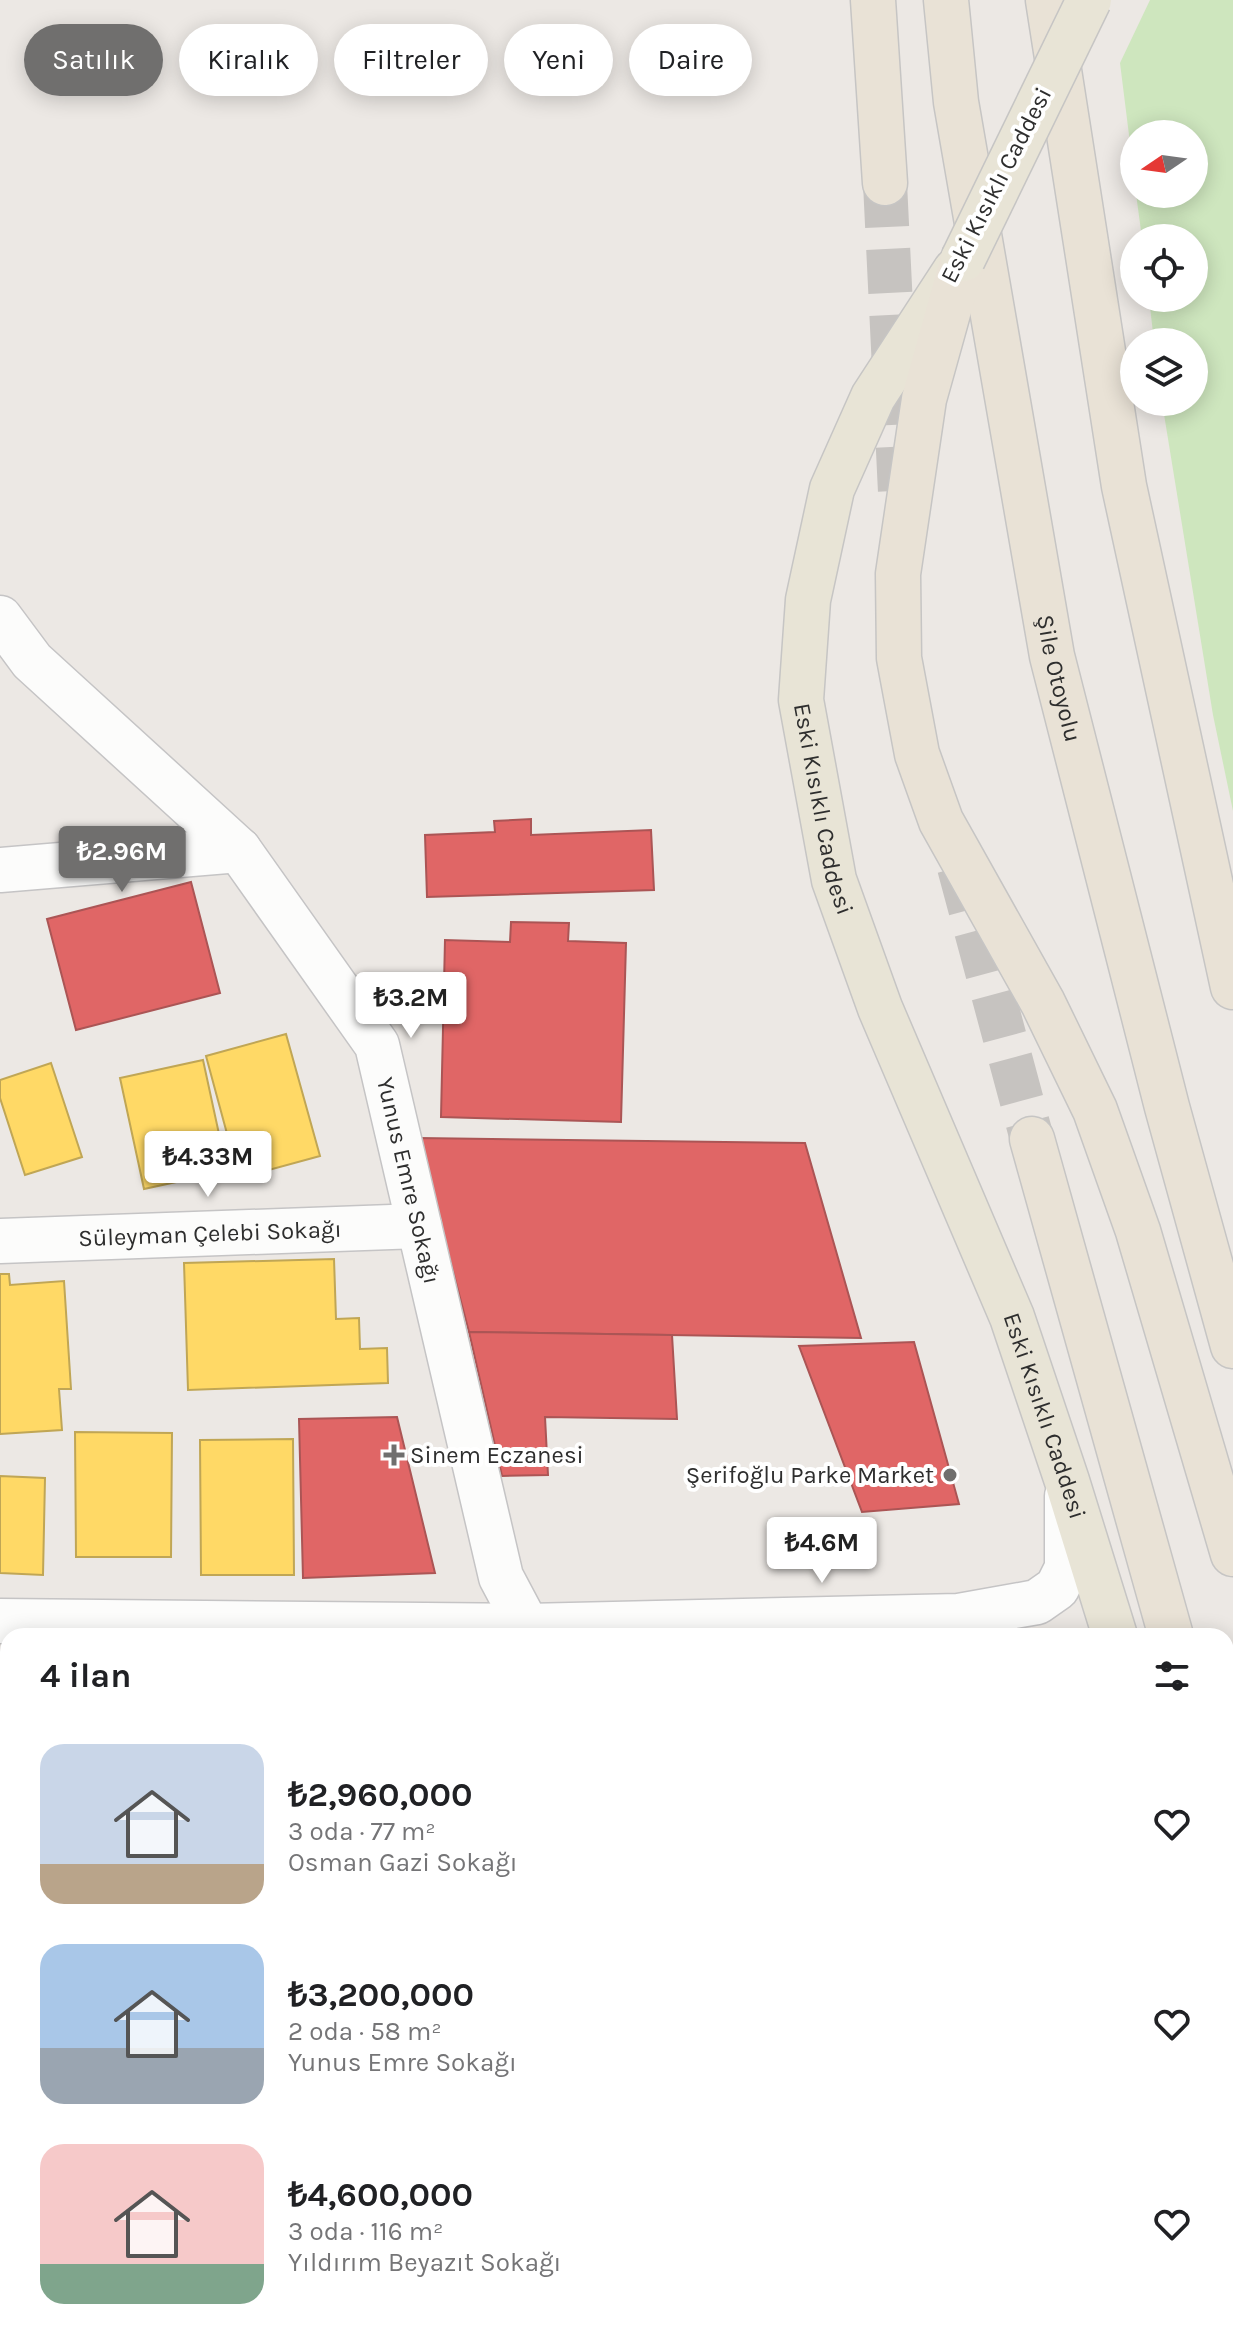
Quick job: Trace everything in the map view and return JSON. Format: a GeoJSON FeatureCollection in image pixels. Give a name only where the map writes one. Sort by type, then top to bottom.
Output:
{"type":"FeatureCollection","features":[{"type":"Feature","properties":{"kind":"highway"},"geometry":{"type":"LineString","coordinates":[[873,0],[885,183]]}},
{"type":"Feature","properties":{"kind":"highway","name":"Şile Otoyolu"},"geometry":{"type":"LineString","coordinates":[[946,0],[956,102],[1052,656],[1167,1107],[1233,1346]]}},
{"type":"Feature","properties":{"kind":"highway"},"geometry":{"type":"LineString","coordinates":[[1048,0],[1124,486],[1233,987]]}},
{"type":"Feature","properties":{"kind":"highway"},"geometry":{"type":"LineString","coordinates":[[963,259],[924,399],[898,574],[899,658],[917,754],[941,821],[1043,1003],[1095,1110],[1138,1231],[1233,1554]]}},
{"type":"Feature","properties":{"kind":"highway"},"geometry":{"type":"LineString","coordinates":[[1032,1139],[1169,1628]]}},
{"type":"Feature","properties":{"kind":"main road","name":"Eski Kısıklı Caddesi"},"geometry":{"type":"LineString","coordinates":[[1089,0],[963,259],[873,397],[832,489],[808,600],[801,700],[834,880],[880,1008],[1012,1317],[1113,1628]]}},
{"type":"Feature","properties":{"kind":"street","name":"Yunus Emre Sokağı"},"geometry":{"type":"LineString","coordinates":[[0,618],[32,661],[239,850],[377,1045],[501,1577],[527,1628]]}},
{"type":"Feature","properties":{"kind":"street"},"geometry":{"type":"LineString","coordinates":[[0,870],[239,850]]}},
{"type":"Feature","properties":{"kind":"street","name":"Süleyman Çelebi Sokağı"},"geometry":{"type":"LineString","coordinates":[[0,1241],[419,1226]]}},
{"type":"Feature","properties":{"kind":"street"},"geometry":{"type":"LineString","coordinates":[[615,1628],[959,1616],[1037,1602],[1057,1588],[1067,1568],[1067,1481]]}},
{"type":"Feature","properties":{"kind":"street"},"geometry":{"type":"LineString","coordinates":[[0,1621],[109,1628]]}},
{"type":"Feature","properties":{"kind":"green space"},"geometry":{"type":"Polygon","coordinates":[[[1150,0],[1233,0],[1233,811],[1213,715],[1164,416],[1208,416],[1208,328],[1152,328],[1151,312],[1208,312],[1208,224],[1140,224],[1138,208],[1208,208],[1208,120],[1127,120],[1120,63],[1150,0]]]}},
{"type":"Feature","properties":{"kind":"building: Konut"},"geometry":{"type":"Polygon","coordinates":[[[286,1034],[320,1156],[239,1178],[206,1056],[286,1034]]]}},
{"type":"Feature","properties":{"kind":"building: Konut"},"geometry":{"type":"Polygon","coordinates":[[[203,1060],[227,1171],[144,1189],[120,1078],[203,1060]]]}},
{"type":"Feature","properties":{"kind":"building: Konut"},"geometry":{"type":"Polygon","coordinates":[[[51,1063],[82,1157],[25,1175],[0,1098],[0,1080],[51,1063]]]}},
{"type":"Feature","properties":{"kind":"building: Konut"},"geometry":{"type":"Polygon","coordinates":[[[334,1259],[336,1319],[359,1318],[360,1349],[387,1348],[388,1383],[188,1390],[184,1263],[334,1259]]]}},
{"type":"Feature","properties":{"kind":"building: Konut"},"geometry":{"type":"Polygon","coordinates":[[[0,1274],[9,1274],[10,1285],[64,1281],[71,1389],[59,1389],[62,1430],[0,1434],[0,1274]]]}},
{"type":"Feature","properties":{"kind":"building: Konut"},"geometry":{"type":"Polygon","coordinates":[[[75,1432],[172,1433],[171,1557],[76,1557],[75,1432]]]}},
{"type":"Feature","properties":{"kind":"building: Konut"},"geometry":{"type":"Polygon","coordinates":[[[293,1439],[294,1575],[201,1575],[200,1440],[293,1439]]]}},
{"type":"Feature","properties":{"kind":"building: Konut"},"geometry":{"type":"Polygon","coordinates":[[[0,1476],[45,1478],[43,1575],[0,1573],[0,1476]]]}},
{"type":"Feature","properties":{"kind":"building: Ticaret"},"geometry":{"type":"Polygon","coordinates":[[[531,819],[531,835],[651,830],[654,890],[427,897],[425,835],[495,832],[494,821],[531,819]]]}},
{"type":"Feature","properties":{"kind":"building: Ticaret"},"geometry":{"type":"Polygon","coordinates":[[[191,882],[220,993],[76,1030],[47,919],[191,882]]]}},
{"type":"Feature","properties":{"kind":"building: Ticaret"},"geometry":{"type":"Polygon","coordinates":[[[511,922],[569,923],[568,941],[626,943],[621,1122],[441,1117],[445,940],[510,942],[511,922]]]}},
{"type":"Feature","properties":{"kind":"building: Ticaret"},"geometry":{"type":"Polygon","coordinates":[[[418,1138],[805,1143],[861,1338],[469,1332],[418,1138]]]}},
{"type":"Feature","properties":{"kind":"building: Ticaret"},"geometry":{"type":"Polygon","coordinates":[[[469,1332],[672,1335],[677,1419],[545,1417],[548,1475],[502,1476],[469,1332]]]}},
{"type":"Feature","properties":{"kind":"building: Ticaret"},"geometry":{"type":"Polygon","coordinates":[[[914,1342],[959,1504],[862,1512],[799,1346],[914,1342]]]}},
{"type":"Feature","properties":{"kind":"building: Ticaret"},"geometry":{"type":"Polygon","coordinates":[[[397,1417],[435,1573],[303,1578],[299,1419],[397,1417]]]}},
{"type":"Feature","properties":{"kind":"tunnel"},"geometry":{"type":"LineString","coordinates":[[885,183],[900,492]]}},
{"type":"Feature","properties":{"kind":"tunnel"},"geometry":{"type":"LineString","coordinates":[[959,867],[1032,1139]]}},
{"type":"Feature","properties":{"kind":"place","name":"Sinem Eczanesi"},"geometry":{"type":"Point","coordinates":[394,1455]}},
{"type":"Feature","properties":{"kind":"place","name":"Şerifoğlu Parke Market"},"geometry":{"type":"Point","coordinates":[950,1475]}}]}
